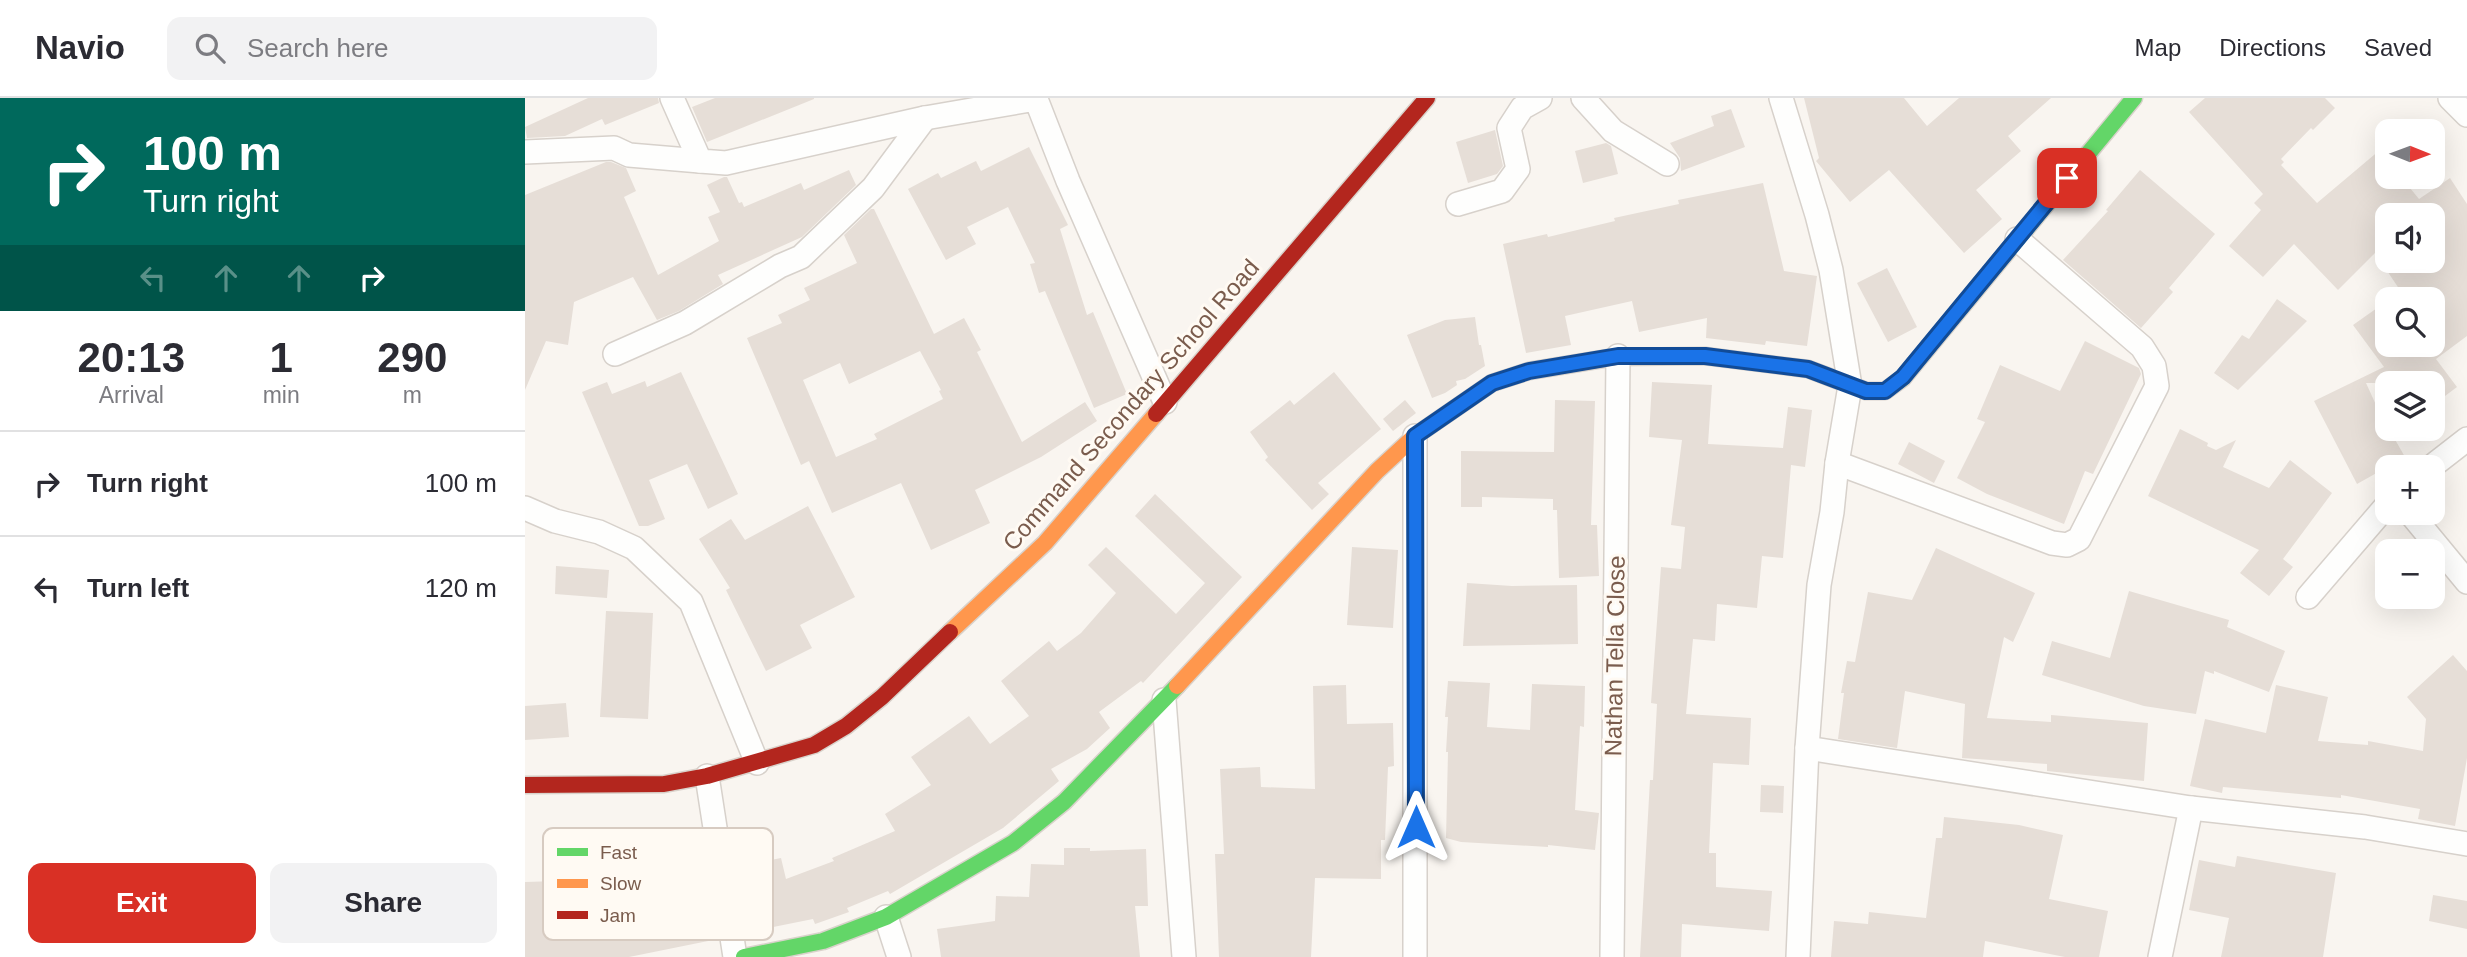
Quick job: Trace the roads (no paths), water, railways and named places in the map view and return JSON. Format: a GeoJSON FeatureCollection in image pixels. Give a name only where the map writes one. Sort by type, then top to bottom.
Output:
{"type":"FeatureCollection","features":[{"type":"Feature","properties":{"kind":"street"},"geometry":{"type":"LineString","coordinates":[[672,98],[700,161]]}},
{"type":"Feature","properties":{"kind":"street"},"geometry":{"type":"LineString","coordinates":[[525,152],[614,148],[629,155],[726,163],[925,118],[1035,98],[1068,181],[1165,402]]}},
{"type":"Feature","properties":{"kind":"street","name":"Command Secondary School Road"},"geometry":{"type":"LineString","coordinates":[[525,785],[664,784],[757,763],[814,745],[846,726],[882,697],[1045,543],[1427,98]]}},
{"type":"Feature","properties":{"kind":"street"},"geometry":{"type":"LineString","coordinates":[[1458,204],[1502,191],[1518,169],[1509,128],[1522,108],[1540,98]]}},
{"type":"Feature","properties":{"kind":"street"},"geometry":{"type":"LineString","coordinates":[[1583,98],[1613,131],[1667,164]]}},
{"type":"Feature","properties":{"kind":"street"},"geometry":{"type":"LineString","coordinates":[[1781,98],[1831,270],[1850,386],[1819,585],[1807,748],[1798,957]]}},
{"type":"Feature","properties":{"kind":"street"},"geometry":{"type":"LineString","coordinates":[[744,957],[823,941],[886,916],[1013,843],[1064,802],[1164,700],[1377,471],[1415,436],[1492,383],[1529,371],[1618,356],[1705,356],[1808,369],[1866,391],[1885,391],[1903,377],[2134,98]]}},
{"type":"Feature","properties":{"kind":"street"},"geometry":{"type":"LineString","coordinates":[[2450,98],[2467,115]]}},
{"type":"Feature","properties":{"kind":"street"},"geometry":{"type":"LineString","coordinates":[[615,354],[685,323],[780,266],[801,257],[873,188],[925,118]]}},
{"type":"Feature","properties":{"kind":"street"},"geometry":{"type":"LineString","coordinates":[[1837,463],[2052,543],[2067,545],[2079,539],[2157,386],[2154,366],[2142,347],[2017,239]]}},
{"type":"Feature","properties":{"kind":"street","name":"Nathan Tella Close"},"geometry":{"type":"LineString","coordinates":[[1612,957],[1618,356]]}},
{"type":"Feature","properties":{"kind":"street"},"geometry":{"type":"LineString","coordinates":[[1415,436],[1415,957]]}},
{"type":"Feature","properties":{"kind":"street"},"geometry":{"type":"LineString","coordinates":[[2445,456],[2467,439]]}},
{"type":"Feature","properties":{"kind":"street"},"geometry":{"type":"LineString","coordinates":[[525,508],[555,521],[599,532],[634,548],[691,602],[757,763]]}},
{"type":"Feature","properties":{"kind":"street"},"geometry":{"type":"LineString","coordinates":[[2308,597],[2375,519]]}},
{"type":"Feature","properties":{"kind":"street"},"geometry":{"type":"LineString","coordinates":[[2420,525],[2467,582]]}},
{"type":"Feature","properties":{"kind":"street"},"geometry":{"type":"LineString","coordinates":[[1164,700],[1184,957]]}},
{"type":"Feature","properties":{"kind":"street"},"geometry":{"type":"LineString","coordinates":[[1807,748],[2190,808],[2365,827],[2467,844]]}},
{"type":"Feature","properties":{"kind":"street"},"geometry":{"type":"LineString","coordinates":[[707,776],[715,828]]}},
{"type":"Feature","properties":{"kind":"street"},"geometry":{"type":"LineString","coordinates":[[2159,957],[2190,808]]}},
{"type":"Feature","properties":{"kind":"street"},"geometry":{"type":"LineString","coordinates":[[886,916],[899,957]]}}]}
